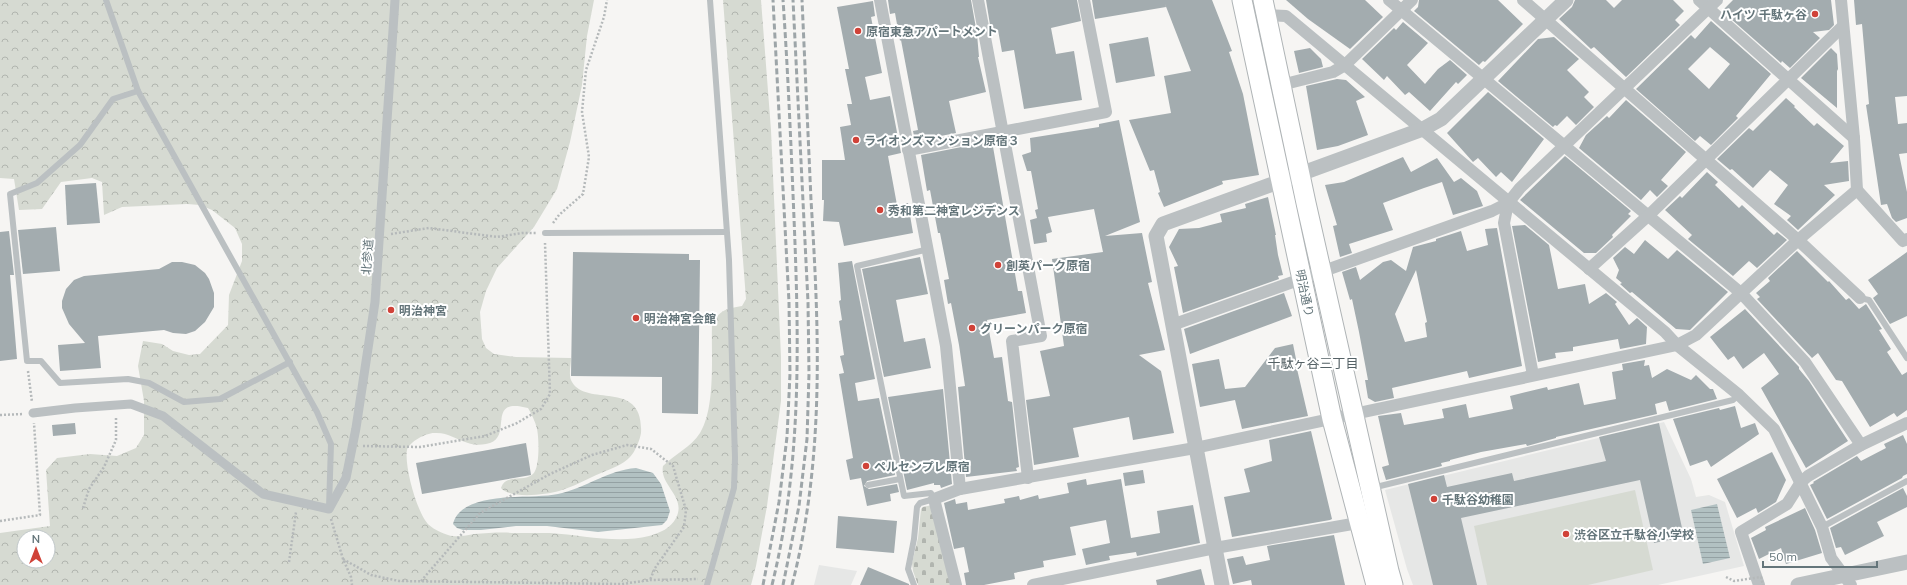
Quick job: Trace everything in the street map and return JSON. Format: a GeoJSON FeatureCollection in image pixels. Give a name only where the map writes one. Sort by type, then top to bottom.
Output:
{"type":"FeatureCollection","features":[{"type":"Feature","properties":{"kind":"main road","name":"明治通り"},"geometry":{"type":"LineString","coordinates":[[1242,0],[1332,419],[1361,490],[1393,585]]}},
{"type":"Feature","properties":{"kind":"main road","name":"明治通り"},"geometry":{"type":"LineString","coordinates":[[1266,6],[1300,175],[1354,415],[1361,490],[1358,523],[1376,585]]}},
{"type":"Feature","properties":{"kind":"street","name":"北参道"},"geometry":{"type":"LineString","coordinates":[[328,509],[346,478],[353,445],[375,302],[395,0]]}},
{"type":"Feature","properties":{"kind":"street"},"geometry":{"type":"LineString","coordinates":[[880,0],[908,150],[929,249],[946,346],[960,489]]}},
{"type":"Feature","properties":{"kind":"street"},"geometry":{"type":"LineString","coordinates":[[978,0],[1041,336],[1012,341],[1028,478]]}},
{"type":"Feature","properties":{"kind":"street"},"geometry":{"type":"LineString","coordinates":[[908,150],[1106,112],[1084,0]]}},
{"type":"Feature","properties":{"kind":"street"},"geometry":{"type":"LineString","coordinates":[[1389,0],[1741,293],[1806,362],[1861,445]]}},
{"type":"Feature","properties":{"kind":"street"},"geometry":{"type":"LineString","coordinates":[[1281,84],[1333,72],[1345,65],[1412,0]]}},
{"type":"Feature","properties":{"kind":"street"},"geometry":{"type":"LineString","coordinates":[[1523,0],[1798,240],[1860,298]]}},
{"type":"Feature","properties":{"kind":"street"},"geometry":{"type":"LineString","coordinates":[[1222,585],[1156,236],[1163,224],[1281,183],[1423,129],[1441,119],[1566,0]]}},
{"type":"Feature","properties":{"kind":"street"},"geometry":{"type":"LineString","coordinates":[[1699,0],[1854,138]]}},
{"type":"Feature","properties":{"kind":"street"},"geometry":{"type":"LineString","coordinates":[[1172,325],[1492,211],[1508,203],[1564,146],[1717,0]]}},
{"type":"Feature","properties":{"kind":"street"},"geometry":{"type":"LineString","coordinates":[[1841,0],[1854,138],[1857,190],[1904,241],[1907,239]]}},
{"type":"Feature","properties":{"kind":"street"},"geometry":{"type":"LineString","coordinates":[[1266,6],[1286,16],[1423,129],[1508,203],[1739,395],[1774,429],[1822,527],[1831,558],[1847,580]]}},
{"type":"Feature","properties":{"kind":"street"},"geometry":{"type":"LineString","coordinates":[[1589,270],[1649,215],[1843,26]]}},
{"type":"Feature","properties":{"kind":"street"},"geometry":{"type":"LineString","coordinates":[[956,585],[934,499],[960,489],[1195,448],[1677,345],[1696,335],[1798,240],[1857,190]]}},
{"type":"Feature","properties":{"kind":"street"},"geometry":{"type":"LineString","coordinates":[[1508,203],[1504,223],[1532,375]]}},
{"type":"Feature","properties":{"kind":"street"},"geometry":{"type":"LineString","coordinates":[[33,413],[116,404],[131,404],[163,416],[263,494],[328,509]]}},
{"type":"Feature","properties":{"kind":"street"},"geometry":{"type":"LineString","coordinates":[[1759,585],[1742,532],[1787,504],[1801,482],[1808,476],[1861,445],[1906,425]]}},
{"type":"Feature","properties":{"kind":"street"},"geometry":{"type":"LineString","coordinates":[[1032,585],[1215,548],[1358,523]]}},
{"type":"Feature","properties":{"kind":"street"},"geometry":{"type":"LineString","coordinates":[[1798,585],[1847,580],[1907,562]]}},
{"type":"Feature","properties":{"kind":"lane"},"geometry":{"type":"LineString","coordinates":[[106,0],[138,91],[290,362],[317,412],[331,444],[328,509]]}},
{"type":"Feature","properties":{"kind":"lane"},"geometry":{"type":"LineString","coordinates":[[708,582],[734,488],[729,260],[726,232],[726,202],[710,0]]}},
{"type":"Feature","properties":{"kind":"lane"},"geometry":{"type":"LineString","coordinates":[[138,91],[113,99],[80,145],[37,183],[10,194],[27,361],[41,361],[60,383],[128,380],[149,383],[184,402],[220,399],[290,362]]}},
{"type":"Feature","properties":{"kind":"lane"},"geometry":{"type":"LineString","coordinates":[[545,233],[726,232]]}},
{"type":"Feature","properties":{"kind":"lane"},"geometry":{"type":"LineString","coordinates":[[914,585],[908,569],[914,539],[916,507],[920,503],[934,499],[931,493],[904,496],[857,266],[929,249]]}},
{"type":"Feature","properties":{"kind":"lane"},"geometry":{"type":"LineString","coordinates":[[1860,298],[1869,300],[1907,358]]}},
{"type":"Feature","properties":{"kind":"lane"},"geometry":{"type":"LineString","coordinates":[[1361,490],[1733,400],[1739,395]]}},
{"type":"Feature","properties":{"kind":"lane"},"geometry":{"type":"LineString","coordinates":[[868,485],[900,479]]}},
{"type":"Feature","properties":{"kind":"lane"},"geometry":{"type":"LineString","coordinates":[[1822,527],[1907,481]]}},
{"type":"Feature","properties":{"kind":"path"},"geometry":{"type":"LineString","coordinates":[[353,445],[420,447],[448,444],[485,436],[517,423],[541,408],[550,394],[545,233],[559,215],[583,194],[589,157],[582,112],[586,70],[604,17],[607,0]]}},
{"type":"Feature","properties":{"kind":"path"},"geometry":{"type":"LineString","coordinates":[[380,232],[393,234],[429,228],[497,237],[522,233],[545,233]]}},
{"type":"Feature","properties":{"kind":"path"},"geometry":{"type":"LineString","coordinates":[[0,521],[40,516],[33,413],[28,370]]}},
{"type":"Feature","properties":{"kind":"path"},"geometry":{"type":"LineString","coordinates":[[83,508],[89,489],[104,467],[116,440],[116,404]]}},
{"type":"Feature","properties":{"kind":"path"},"geometry":{"type":"LineString","coordinates":[[0,415],[33,413]]}},
{"type":"Feature","properties":{"kind":"path"},"geometry":{"type":"LineString","coordinates":[[421,581],[480,513],[550,474],[592,455],[627,445],[650,449],[673,466],[686,510],[684,527],[655,568],[650,580]]}},
{"type":"Feature","properties":{"kind":"path"},"geometry":{"type":"LineString","coordinates":[[289,562],[298,502]]}},
{"type":"Feature","properties":{"kind":"path"},"geometry":{"type":"LineString","coordinates":[[328,509],[343,559],[351,576],[352,585]]}},
{"type":"Feature","properties":{"kind":"path"},"geometry":{"type":"LineString","coordinates":[[343,559],[371,575],[399,581],[622,584],[650,580],[708,582]]}},
{"type":"Feature","properties":{"kind":"path"},"geometry":{"type":"LineString","coordinates":[[1726,576],[1734,581],[1761,576],[1763,585]]}},
{"type":"Feature","properties":{"kind":"shaded area","name":"渋谷区立千駄谷小学校"},"geometry":{"type":"Polygon","coordinates":[[[1664,422],[1691,479],[1696,497],[1709,495],[1725,502],[1744,566],[1658,585],[1413,585],[1407,569],[1385,490],[1664,422]]]}},
{"type":"Feature","properties":{"kind":"shaded area"},"geometry":{"type":"Polygon","coordinates":[[[636,468],[653,473],[661,484],[670,511],[667,520],[662,525],[598,532],[547,526],[516,526],[481,530],[463,530],[457,528],[453,524],[459,513],[469,505],[499,498],[558,494],[578,488],[616,472],[636,468]]]}},
{"type":"Feature","properties":{"kind":"shaded area"},"geometry":{"type":"Polygon","coordinates":[[[1717,504],[1730,558],[1703,564],[1691,510],[1717,504]]]}},
{"type":"Feature","properties":{"kind":"shaded area"},"geometry":{"type":"Polygon","coordinates":[[[819,565],[857,571],[851,585],[814,585],[819,565]]]}},
{"type":"Feature","properties":{"kind":"green space","name":"明治神宮"},"geometry":{"type":"Polygon","coordinates":[[[0,0],[594,0],[587,36],[582,85],[570,142],[557,189],[534,227],[497,268],[486,291],[480,312],[482,339],[486,348],[494,354],[516,357],[571,358],[571,380],[579,389],[590,393],[624,400],[634,405],[640,416],[641,433],[638,442],[632,455],[624,462],[570,487],[559,491],[537,495],[512,494],[501,488],[503,483],[511,479],[529,477],[533,474],[537,466],[538,453],[537,429],[531,413],[528,408],[515,406],[507,408],[503,413],[499,435],[495,441],[479,445],[470,444],[451,436],[434,433],[418,438],[408,447],[407,466],[412,489],[424,519],[431,527],[450,536],[495,533],[550,533],[625,539],[649,536],[661,532],[674,522],[678,511],[676,497],[665,479],[663,466],[696,438],[705,422],[711,395],[712,324],[718,315],[724,310],[742,306],[746,299],[723,0],[761,0],[771,130],[781,357],[781,401],[767,506],[751,585],[0,585],[0,533],[16,531],[16,569],[56,569],[56,529],[29,529],[50,526],[46,470],[57,458],[90,454],[117,456],[136,448],[144,435],[144,401],[138,366],[143,341],[162,344],[173,351],[189,355],[200,354],[228,325],[229,295],[242,261],[242,244],[235,228],[212,210],[200,205],[187,204],[122,207],[104,215],[102,182],[92,178],[61,182],[42,209],[19,210],[14,179],[0,178],[0,0]]]}},
{"type":"Feature","properties":{"kind":"green space"},"geometry":{"type":"Polygon","coordinates":[[[1635,490],[1653,570],[1588,585],[1487,585],[1474,526],[1635,490]]]}},
{"type":"Feature","properties":{"kind":"green space"},"geometry":{"type":"Polygon","coordinates":[[[932,505],[951,585],[918,585],[913,571],[912,563],[918,538],[921,509],[932,505]]]}},
{"type":"Feature","properties":{"kind":"building"},"geometry":{"type":"Polygon","coordinates":[[[888,0],[971,0],[977,34],[978,57],[986,92],[949,101],[956,133],[915,141],[913,131],[918,130],[901,40],[900,41],[895,13],[890,14],[888,0]]]}},
{"type":"Feature","properties":{"kind":"building"},"geometry":{"type":"Polygon","coordinates":[[[986,0],[1077,0],[1081,21],[1051,28],[1056,54],[1074,51],[1082,100],[1024,109],[1014,50],[1002,52],[998,30],[991,31],[986,0]]]}},
{"type":"Feature","properties":{"kind":"building"},"geometry":{"type":"Polygon","coordinates":[[[1092,0],[1212,0],[1232,51],[1229,52],[1243,94],[1259,175],[1222,181],[1223,184],[1164,207],[1158,193],[1160,192],[1154,170],[1150,171],[1129,120],[1171,113],[1164,76],[1191,71],[1165,4],[1166,7],[1095,19],[1092,0]]]}},
{"type":"Feature","properties":{"kind":"building"},"geometry":{"type":"Polygon","coordinates":[[[1286,0],[1365,0],[1383,17],[1350,49],[1308,19],[1286,0]]]}},
{"type":"Feature","properties":{"kind":"building"},"geometry":{"type":"Polygon","coordinates":[[[1419,0],[1498,0],[1523,24],[1485,62],[1483,61],[1479,65],[1414,11],[1418,7],[1419,0]]]}},
{"type":"Feature","properties":{"kind":"building"},"geometry":{"type":"Polygon","coordinates":[[[1575,0],[1606,0],[1614,8],[1622,0],[1673,0],[1684,11],[1675,20],[1680,25],[1626,77],[1594,47],[1591,49],[1559,19],[1572,7],[1575,0]]]}},
{"type":"Feature","properties":{"kind":"building"},"geometry":{"type":"Polygon","coordinates":[[[1733,0],[1831,0],[1834,25],[1829,30],[1813,32],[1820,38],[1790,68],[1782,61],[1781,63],[1722,11],[1733,0]]]}},
{"type":"Feature","properties":{"kind":"building"},"geometry":{"type":"Polygon","coordinates":[[[1854,0],[1907,0],[1907,96],[1895,97],[1898,124],[1907,123],[1907,153],[1899,154],[1907,192],[1907,218],[1896,222],[1892,218],[1887,204],[1881,205],[1866,105],[1869,104],[1862,24],[1856,25],[1854,0]]]}},
{"type":"Feature","properties":{"kind":"building"},"geometry":{"type":"Polygon","coordinates":[[[873,1],[875,16],[871,17],[882,73],[865,77],[870,100],[890,96],[901,153],[888,156],[897,205],[908,203],[913,233],[844,246],[839,222],[823,221],[824,200],[822,200],[822,160],[845,160],[840,127],[851,125],[847,104],[852,104],[845,69],[849,69],[837,7],[873,1]]]}},
{"type":"Feature","properties":{"kind":"building"},"geometry":{"type":"Polygon","coordinates":[[[1711,21],[1771,74],[1736,116],[1738,118],[1711,145],[1700,136],[1695,141],[1636,89],[1691,35],[1695,39],[1711,21]],[[1710,47],[1688,69],[1709,89],[1730,64],[1710,47]]]}},
{"type":"Feature","properties":{"kind":"building"},"geometry":{"type":"Polygon","coordinates":[[[1403,22],[1428,43],[1407,65],[1425,84],[1438,69],[1450,60],[1467,75],[1458,84],[1456,82],[1430,111],[1409,92],[1405,95],[1387,76],[1384,80],[1362,59],[1394,28],[1396,30],[1403,22]]]}},
{"type":"Feature","properties":{"kind":"building"},"geometry":{"type":"Polygon","coordinates":[[[1148,37],[1155,76],[1116,83],[1109,44],[1148,37]]]}},
{"type":"Feature","properties":{"kind":"building"},"geometry":{"type":"Polygon","coordinates":[[[1554,37],[1579,59],[1567,70],[1589,92],[1584,97],[1594,107],[1576,125],[1567,116],[1557,126],[1555,125],[1553,127],[1498,81],[1538,39],[1554,37]]]}},
{"type":"Feature","properties":{"kind":"building"},"geometry":{"type":"Polygon","coordinates":[[[1310,48],[1321,59],[1323,67],[1299,73],[1294,51],[1310,48]]]}},
{"type":"Feature","properties":{"kind":"building"},"geometry":{"type":"Polygon","coordinates":[[[1831,48],[1837,54],[1837,108],[1801,78],[1831,48]]]}},
{"type":"Feature","properties":{"kind":"building"},"geometry":{"type":"Polygon","coordinates":[[[1337,79],[1346,80],[1365,97],[1356,101],[1368,135],[1338,146],[1317,150],[1306,86],[1337,79]]]}},
{"type":"Feature","properties":{"kind":"building"},"geometry":{"type":"Polygon","coordinates":[[[1488,92],[1544,139],[1512,182],[1501,172],[1496,177],[1478,158],[1473,162],[1447,133],[1488,92]]]}},
{"type":"Feature","properties":{"kind":"building"},"geometry":{"type":"Polygon","coordinates":[[[1786,98],[1814,126],[1817,123],[1844,146],[1830,163],[1848,161],[1849,181],[1824,185],[1835,195],[1798,230],[1787,220],[1791,216],[1774,204],[1788,185],[1770,170],[1753,188],[1732,169],[1730,170],[1717,159],[1749,128],[1753,131],[1786,98]]]}},
{"type":"Feature","properties":{"kind":"building"},"geometry":{"type":"Polygon","coordinates":[[[1626,100],[1686,152],[1661,180],[1668,186],[1657,197],[1650,190],[1641,200],[1579,148],[1586,135],[1607,116],[1609,118],[1626,100]]]}},
{"type":"Feature","properties":{"kind":"building"},"geometry":{"type":"Polygon","coordinates":[[[1119,120],[1140,222],[1105,236],[1142,233],[1152,282],[1148,283],[1165,350],[1139,355],[1161,371],[1174,433],[1133,440],[1129,417],[1073,428],[1079,457],[1034,465],[1026,400],[1050,396],[1040,351],[1064,346],[1052,259],[1103,252],[1094,209],[1048,217],[1052,232],[1046,234],[1047,242],[1034,244],[1030,220],[1037,218],[1035,210],[1038,209],[1031,171],[1027,171],[1022,155],[1031,152],[1030,138],[1099,127],[1099,124],[1119,120]]]}},
{"type":"Feature","properties":{"kind":"building"},"geometry":{"type":"Polygon","coordinates":[[[992,141],[1018,291],[1022,291],[1026,313],[987,320],[994,358],[1002,357],[1008,401],[1012,402],[1019,467],[1016,468],[1017,471],[966,477],[958,387],[965,386],[951,303],[948,304],[944,280],[949,279],[930,190],[927,191],[921,155],[992,141]]]}},
{"type":"Feature","properties":{"kind":"building"},"geometry":{"type":"Polygon","coordinates":[[[1565,156],[1631,211],[1628,214],[1631,216],[1612,235],[1613,237],[1596,253],[1584,253],[1520,200],[1565,156]]]}},
{"type":"Feature","properties":{"kind":"building"},"geometry":{"type":"Polygon","coordinates":[[[1403,157],[1411,172],[1437,158],[1454,182],[1461,178],[1477,191],[1483,206],[1453,215],[1442,182],[1424,188],[1383,203],[1393,230],[1349,244],[1352,253],[1340,257],[1333,226],[1337,225],[1325,185],[1344,182],[1403,157]]]}},
{"type":"Feature","properties":{"kind":"building"},"geometry":{"type":"Polygon","coordinates":[[[1707,172],[1718,182],[1715,185],[1739,208],[1742,205],[1774,235],[1777,232],[1787,240],[1757,268],[1749,261],[1733,276],[1688,239],[1692,235],[1665,210],[1680,196],[1682,198],[1707,172]]]}},
{"type":"Feature","properties":{"kind":"building"},"geometry":{"type":"Polygon","coordinates":[[[96,183],[100,223],[67,225],[65,185],[96,183]]]}},
{"type":"Feature","properties":{"kind":"building"},"geometry":{"type":"Polygon","coordinates":[[[1268,197],[1283,275],[1278,276],[1279,279],[1183,313],[1174,267],[1178,266],[1169,247],[1179,229],[1199,228],[1222,222],[1220,214],[1246,208],[1245,204],[1268,197]]]}},
{"type":"Feature","properties":{"kind":"building"},"geometry":{"type":"Polygon","coordinates":[[[1525,225],[1549,245],[1558,289],[1585,284],[1589,304],[1606,293],[1617,302],[1615,304],[1629,325],[1637,318],[1647,327],[1646,344],[1620,349],[1618,339],[1573,347],[1573,351],[1555,353],[1556,358],[1538,362],[1512,226],[1525,225]]]}},
{"type":"Feature","properties":{"kind":"building"},"geometry":{"type":"Polygon","coordinates":[[[56,227],[60,271],[23,274],[18,230],[56,227]]]}},
{"type":"Feature","properties":{"kind":"building"},"geometry":{"type":"Polygon","coordinates":[[[1497,228],[1522,366],[1469,378],[1467,371],[1392,388],[1394,398],[1375,402],[1368,398],[1365,380],[1368,380],[1359,332],[1352,299],[1350,300],[1342,272],[1356,267],[1360,280],[1383,262],[1391,260],[1406,271],[1413,247],[1436,241],[1436,239],[1461,231],[1467,251],[1488,245],[1485,229],[1497,228]],[[1416,270],[1395,314],[1405,342],[1427,337],[1425,323],[1427,322],[1416,270]]]}},
{"type":"Feature","properties":{"kind":"building"},"geometry":{"type":"Polygon","coordinates":[[[9,231],[14,275],[10,275],[17,359],[0,361],[0,232],[9,231]]]}},
{"type":"Feature","properties":{"kind":"building"},"geometry":{"type":"Polygon","coordinates":[[[1645,240],[1668,259],[1677,250],[1728,292],[1690,330],[1676,329],[1632,292],[1630,293],[1616,278],[1619,270],[1613,258],[1625,247],[1634,254],[1645,240]]]}},
{"type":"Feature","properties":{"kind":"building"},"geometry":{"type":"Polygon","coordinates":[[[1797,251],[1828,282],[1829,281],[1846,300],[1849,298],[1859,309],[1866,304],[1882,329],[1879,330],[1891,349],[1887,352],[1902,375],[1907,372],[1907,410],[1897,417],[1894,413],[1870,427],[1842,381],[1836,380],[1818,353],[1812,358],[1757,299],[1760,297],[1756,293],[1770,281],[1768,278],[1797,251]]]}},
{"type":"Feature","properties":{"kind":"building","name":"明治神宮会館"},"geometry":{"type":"Polygon","coordinates":[[[573,252],[689,254],[689,260],[700,260],[698,414],[662,413],[662,377],[571,376],[573,252]]]}},
{"type":"Feature","properties":{"kind":"building"},"geometry":{"type":"Polygon","coordinates":[[[1907,252],[1907,316],[1890,324],[1873,298],[1878,294],[1868,280],[1907,252]]]}},
{"type":"Feature","properties":{"kind":"building"},"geometry":{"type":"Polygon","coordinates":[[[920,257],[928,294],[896,300],[904,342],[925,338],[931,368],[884,377],[862,269],[920,257]]]}},
{"type":"Feature","properties":{"kind":"building"},"geometry":{"type":"Polygon","coordinates":[[[852,261],[875,379],[855,383],[858,401],[879,398],[895,475],[867,481],[864,486],[869,489],[897,484],[899,492],[890,494],[891,501],[867,506],[861,478],[850,480],[846,460],[853,458],[839,374],[844,373],[840,356],[844,355],[839,321],[842,320],[839,301],[841,300],[838,263],[852,261]]]}},
{"type":"Feature","properties":{"kind":"building"},"geometry":{"type":"Polygon","coordinates":[[[172,262],[182,262],[195,265],[205,273],[209,279],[214,293],[214,307],[205,322],[195,331],[186,334],[173,333],[164,330],[98,336],[101,368],[60,371],[58,345],[85,343],[69,324],[62,308],[62,301],[66,289],[74,280],[84,276],[159,269],[172,262]]]}},
{"type":"Feature","properties":{"kind":"building"},"geometry":{"type":"Polygon","coordinates":[[[1284,293],[1292,316],[1190,354],[1184,329],[1284,293]]]}},
{"type":"Feature","properties":{"kind":"building"},"geometry":{"type":"Polygon","coordinates":[[[1745,309],[1799,367],[1848,441],[1806,468],[1761,388],[1779,374],[1764,353],[1743,369],[1734,356],[1728,360],[1710,337],[1745,309]]]}},
{"type":"Feature","properties":{"kind":"building"},"geometry":{"type":"Polygon","coordinates":[[[1293,344],[1308,416],[1242,429],[1235,400],[1200,407],[1192,364],[1219,359],[1225,389],[1245,387],[1275,348],[1293,344]]]}},
{"type":"Feature","properties":{"kind":"building"},"geometry":{"type":"Polygon","coordinates":[[[1645,360],[1644,366],[1649,365],[1652,378],[1667,369],[1691,380],[1696,375],[1710,389],[1713,389],[1717,399],[1669,411],[1666,401],[1655,404],[1657,414],[1556,437],[1527,446],[1526,444],[1481,452],[1441,463],[1442,466],[1386,480],[1382,467],[1389,465],[1378,416],[1401,413],[1404,425],[1444,418],[1442,409],[1466,404],[1469,418],[1513,409],[1510,396],[1547,387],[1548,390],[1579,383],[1584,405],[1616,399],[1612,372],[1623,370],[1622,364],[1645,360]]]}},
{"type":"Feature","properties":{"kind":"building"},"geometry":{"type":"Polygon","coordinates":[[[943,389],[952,484],[941,488],[940,485],[934,485],[934,483],[907,490],[888,397],[943,389]]]}},
{"type":"Feature","properties":{"kind":"building"},"geometry":{"type":"Polygon","coordinates":[[[1735,406],[1741,428],[1755,423],[1759,434],[1711,467],[1707,460],[1690,466],[1673,419],[1719,408],[1720,410],[1735,406]]]}},
{"type":"Feature","properties":{"kind":"building"},"geometry":{"type":"Polygon","coordinates":[[[75,423],[76,434],[53,436],[52,425],[75,423]]]}},
{"type":"Feature","properties":{"kind":"building"},"geometry":{"type":"Polygon","coordinates":[[[1659,423],[1684,537],[1654,543],[1640,480],[1461,518],[1477,585],[1433,585],[1408,484],[1444,475],[1447,487],[1512,473],[1514,481],[1606,461],[1599,437],[1659,423]]]}},
{"type":"Feature","properties":{"kind":"building"},"geometry":{"type":"Polygon","coordinates":[[[1311,431],[1332,519],[1232,537],[1224,497],[1250,492],[1244,469],[1272,461],[1269,440],[1311,431]]]}},
{"type":"Feature","properties":{"kind":"building"},"geometry":{"type":"Polygon","coordinates":[[[1903,435],[1907,444],[1907,474],[1827,519],[1810,485],[1857,456],[1861,461],[1886,448],[1884,444],[1903,435]]]}},
{"type":"Feature","properties":{"kind":"building"},"geometry":{"type":"Polygon","coordinates":[[[526,443],[531,475],[422,494],[416,463],[526,443]]]}},
{"type":"Feature","properties":{"kind":"building"},"geometry":{"type":"Polygon","coordinates":[[[1772,452],[1786,480],[1776,502],[1758,513],[1756,508],[1737,518],[1717,479],[1772,452]]]}},
{"type":"Feature","properties":{"kind":"building"},"geometry":{"type":"Polygon","coordinates":[[[1143,470],[1145,483],[1125,486],[1123,473],[1143,470]]]}},
{"type":"Feature","properties":{"kind":"building"},"geometry":{"type":"Polygon","coordinates":[[[1086,479],[1087,485],[1121,479],[1131,538],[1160,533],[1157,511],[1193,505],[1200,543],[1137,556],[1136,552],[1109,556],[1110,560],[1086,565],[1082,549],[1110,543],[1106,520],[1070,527],[1076,555],[1043,561],[1044,567],[1014,573],[1015,579],[984,585],[966,585],[964,573],[969,572],[964,547],[954,549],[944,503],[955,499],[956,504],[967,502],[968,510],[1005,503],[1004,499],[1019,496],[1020,500],[1038,495],[1039,499],[1069,493],[1067,483],[1086,479]]]}},
{"type":"Feature","properties":{"kind":"building"},"geometry":{"type":"Polygon","coordinates":[[[1903,488],[1907,496],[1907,507],[1877,522],[1884,536],[1845,555],[1841,547],[1836,548],[1830,528],[1903,488]]]}},
{"type":"Feature","properties":{"kind":"building"},"geometry":{"type":"Polygon","coordinates":[[[1805,508],[1815,530],[1822,553],[1786,564],[1781,548],[1759,559],[1751,538],[1766,530],[1765,527],[1805,508]]]}},
{"type":"Feature","properties":{"kind":"building"},"geometry":{"type":"Polygon","coordinates":[[[838,516],[897,521],[894,553],[836,548],[838,516]]]}},
{"type":"Feature","properties":{"kind":"building"},"geometry":{"type":"Polygon","coordinates":[[[1334,535],[1345,585],[1252,585],[1251,580],[1233,584],[1227,559],[1243,556],[1246,565],[1270,560],[1267,546],[1334,535]]]}},
{"type":"Feature","properties":{"kind":"building"},"geometry":{"type":"Polygon","coordinates":[[[868,567],[909,584],[909,585],[860,585],[868,567]]]}},
{"type":"Feature","properties":{"kind":"building"},"geometry":{"type":"Polygon","coordinates":[[[1201,569],[1205,585],[1157,585],[1156,580],[1201,569]]]}},
{"type":"Feature","properties":{"kind":"railway"},"geometry":{"type":"LineString","coordinates":[[763,585],[779,502],[787,437],[790,374],[789,302],[773,0]]}},
{"type":"Feature","properties":{"kind":"railway"},"geometry":{"type":"LineString","coordinates":[[772,585],[782,540],[789,494],[796,402],[797,356],[794,218],[783,0]]}},
{"type":"Feature","properties":{"kind":"railway"},"geometry":{"type":"LineString","coordinates":[[783,585],[799,506],[807,439],[809,374],[808,302],[793,0]]}},
{"type":"Feature","properties":{"kind":"railway"},"geometry":{"type":"LineString","coordinates":[[792,585],[803,537],[810,489],[815,441],[817,393],[816,297],[802,0]]}},
{"type":"Feature","properties":{"kind":"place","name":"ハイツ 千駄ヶ谷"},"geometry":{"type":"Point","coordinates":[1815,14]}},
{"type":"Feature","properties":{"kind":"place","name":"原宿東急アパートメント"},"geometry":{"type":"Point","coordinates":[858,31]}},
{"type":"Feature","properties":{"kind":"place","name":"ライオンズマンション原宿３"},"geometry":{"type":"Point","coordinates":[856,140]}},
{"type":"Feature","properties":{"kind":"place","name":"秀和第二神宮レジデンス"},"geometry":{"type":"Point","coordinates":[880,210]}},
{"type":"Feature","properties":{"kind":"place","name":"創英パーク原宿"},"geometry":{"type":"Point","coordinates":[998,265]}},
{"type":"Feature","properties":{"kind":"place","name":"明治神宮"},"geometry":{"type":"Point","coordinates":[391,310]}},
{"type":"Feature","properties":{"kind":"place","name":"明治神宮会館"},"geometry":{"type":"Point","coordinates":[636,318]}},
{"type":"Feature","properties":{"kind":"place","name":"グリーンパーク原宿"},"geometry":{"type":"Point","coordinates":[972,328]}},
{"type":"Feature","properties":{"kind":"place","name":"ペルセンプレ原宿"},"geometry":{"type":"Point","coordinates":[866,466]}},
{"type":"Feature","properties":{"kind":"place","name":"千駄谷幼稚園"},"geometry":{"type":"Point","coordinates":[1434,499]}},
{"type":"Feature","properties":{"kind":"place","name":"渋谷区立千駄谷小学校"},"geometry":{"type":"Point","coordinates":[1566,534]}},
{"type":"Feature","properties":{"kind":"district","name":"千駄ヶ谷三丁目"},"geometry":{"type":"Point","coordinates":[1313,363]}}]}
